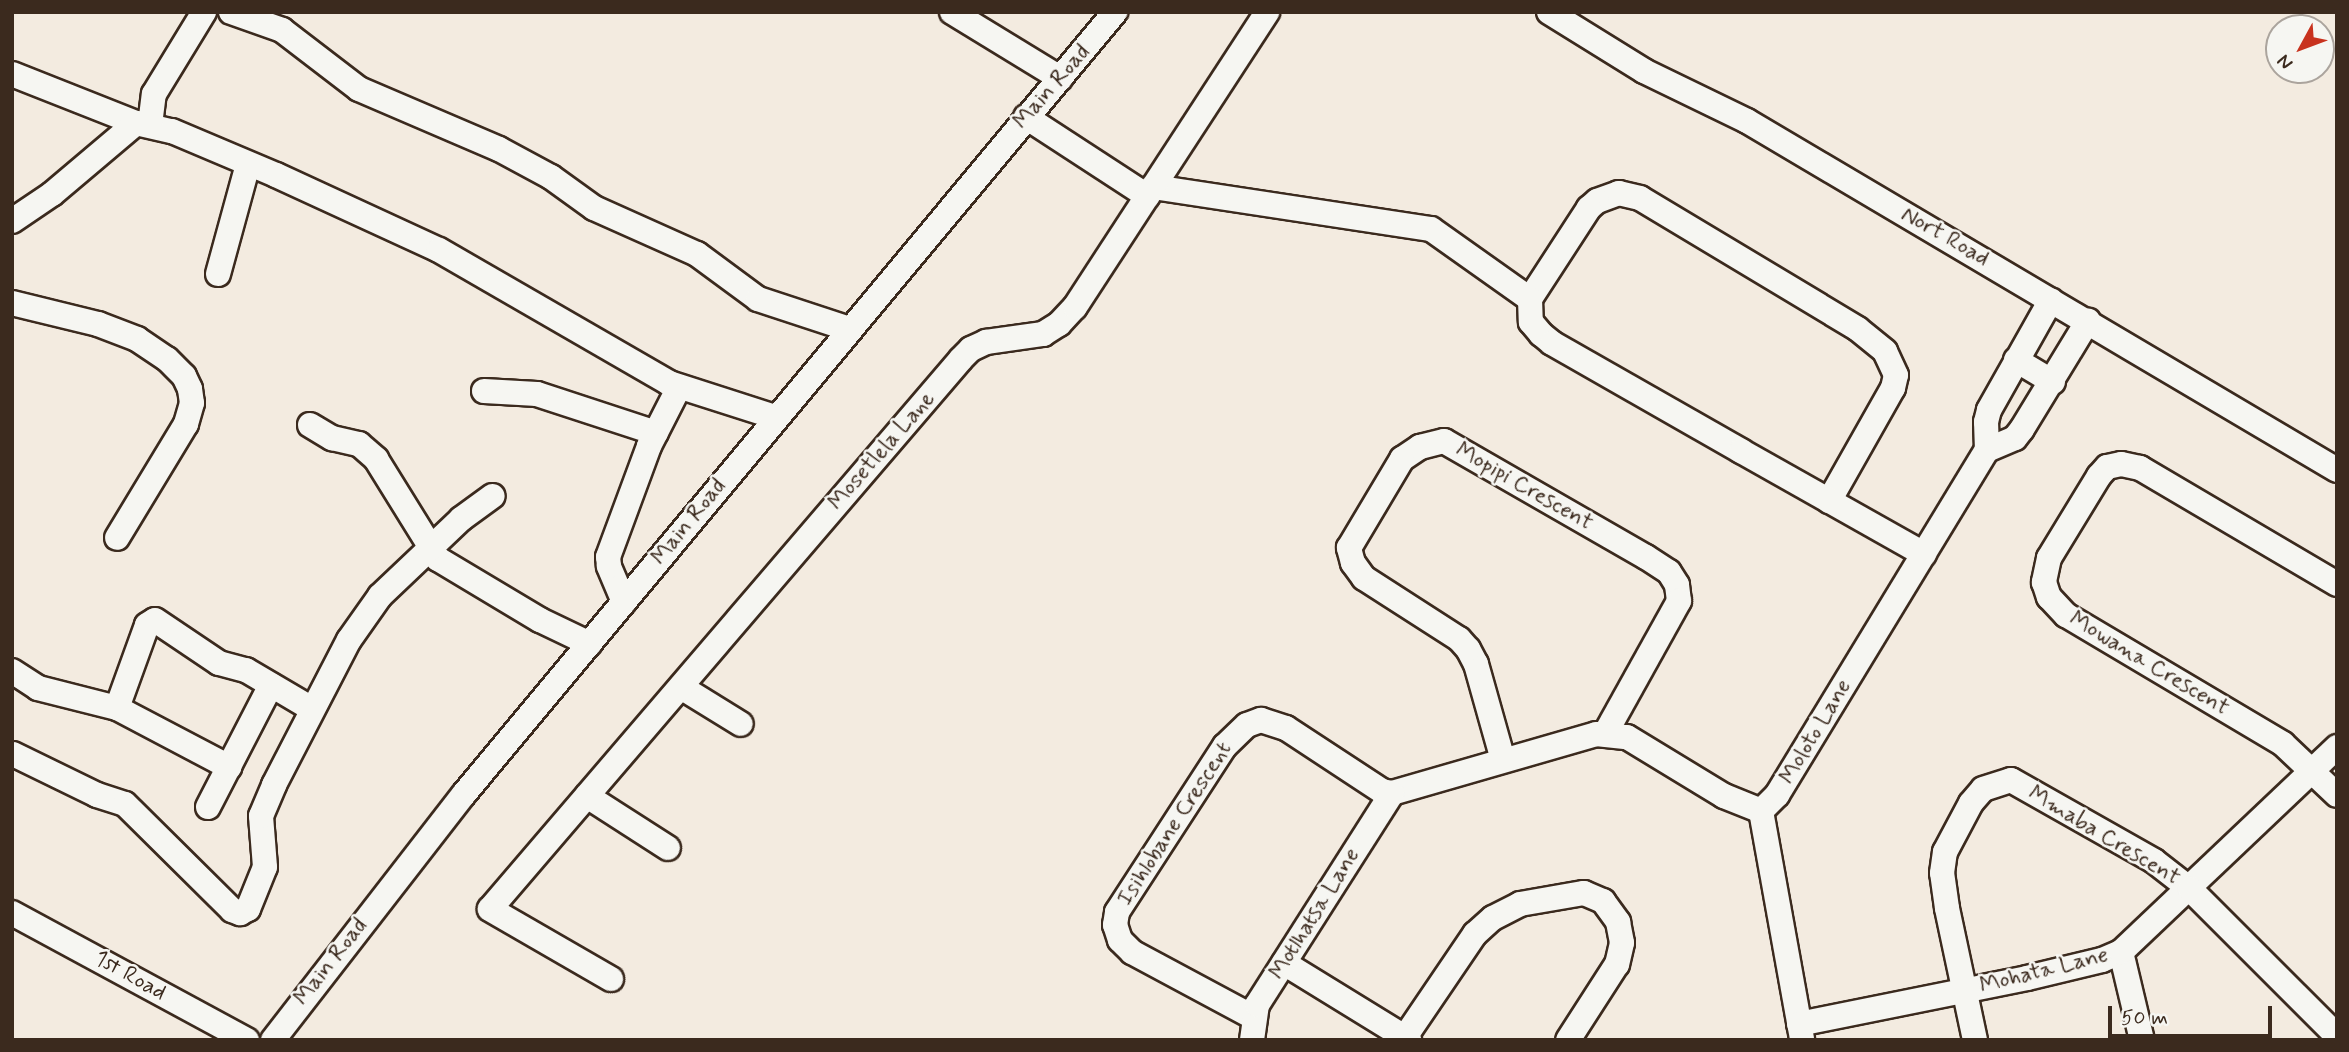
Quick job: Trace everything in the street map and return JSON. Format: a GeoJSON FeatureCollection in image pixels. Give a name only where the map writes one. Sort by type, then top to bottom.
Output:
{"type":"FeatureCollection","features":[{"type":"Feature","properties":{"kind":"street"},"geometry":{"type":"LineString","coordinates":[[12,221],[52,194],[143,124],[153,96],[204,12]]}},
{"type":"Feature","properties":{"kind":"street"},"geometry":{"type":"LineString","coordinates":[[231,12],[282,30],[359,89],[499,149],[551,177],[594,208],[697,254],[758,299],[849,329]]}},
{"type":"Feature","properties":{"kind":"street"},"geometry":{"type":"LineString","coordinates":[[952,12],[1060,78]]}},
{"type":"Feature","properties":{"kind":"street","name":"Main Road"},"geometry":{"type":"LineString","coordinates":[[273,1040],[406,865],[775,417],[1115,12]]}},
{"type":"Feature","properties":{"kind":"street","name":"Mosetlela Lane"},"geometry":{"type":"LineString","coordinates":[[611,979],[490,909],[971,349],[986,342],[1043,334],[1059,324],[1075,307],[1266,12]]}},
{"type":"Feature","properties":{"kind":"street","name":"Nort Road"},"geometry":{"type":"LineString","coordinates":[[1549,12],[1644,71],[1747,121],[2337,470]]}},
{"type":"Feature","properties":{"kind":"street"},"geometry":{"type":"LineString","coordinates":[[12,74],[143,124],[187,137],[248,164],[439,250],[643,370],[679,387],[775,417]]}},
{"type":"Feature","properties":{"kind":"street"},"geometry":{"type":"LineString","coordinates":[[1026,117],[1150,192],[1431,229],[1530,299]]}},
{"type":"Feature","properties":{"kind":"street"},"geometry":{"type":"LineString","coordinates":[[218,274],[248,164]]}},
{"type":"Feature","properties":{"kind":"street"},"geometry":{"type":"LineString","coordinates":[[1829,500],[1893,388],[1896,375],[1891,362],[1874,340],[1640,198],[1619,193],[1597,201],[1589,208],[1530,299],[1531,322],[1552,343],[1924,554]]}},
{"type":"Feature","properties":{"kind":"street"},"geometry":{"type":"LineString","coordinates":[[2051,300],[1989,410],[1986,422],[1987,450],[2015,438],[2053,382],[2088,321]]}},
{"type":"Feature","properties":{"kind":"street"},"geometry":{"type":"LineString","coordinates":[[12,303],[98,324],[138,339],[167,359],[184,376],[190,389],[192,403],[186,424],[117,538]]}},
{"type":"Feature","properties":{"kind":"street"},"geometry":{"type":"LineString","coordinates":[[2016,360],[2053,382]]}},
{"type":"Feature","properties":{"kind":"street"},"geometry":{"type":"LineString","coordinates":[[624,602],[608,557],[656,433],[679,387]]}},
{"type":"Feature","properties":{"kind":"street"},"geometry":{"type":"LineString","coordinates":[[484,391],[537,394],[656,433]]}},
{"type":"Feature","properties":{"kind":"street"},"geometry":{"type":"LineString","coordinates":[[310,425],[332,438],[359,444],[376,459],[438,559],[457,573],[540,620],[590,644]]}},
{"type":"Feature","properties":{"kind":"street","name":"Mopipi Crescent"},"geometry":{"type":"LineString","coordinates":[[1503,760],[1476,664],[1468,649],[1459,639],[1364,578],[1353,564],[1349,548],[1402,459],[1420,447],[1444,441],[1669,572],[1677,585],[1679,601],[1605,734]]}},
{"type":"Feature","properties":{"kind":"street","name":"Moloto Lane"},"geometry":{"type":"LineString","coordinates":[[1761,811],[1777,795],[1987,450]]}},
{"type":"Feature","properties":{"kind":"street","name":"Mowana Crescent"},"geometry":{"type":"LineString","coordinates":[[2337,584],[2140,468],[2121,464],[2107,467],[2099,476],[2049,558],[2044,582],[2049,597],[2066,615],[2283,744],[2337,795]]}},
{"type":"Feature","properties":{"kind":"street"},"geometry":{"type":"LineString","coordinates":[[13,754],[97,795],[125,804],[232,910],[240,913],[248,909],[265,867],[261,816],[312,709],[349,640],[368,611],[432,547],[461,519],[493,496]]}},
{"type":"Feature","properties":{"kind":"street"},"geometry":{"type":"LineString","coordinates":[[117,708],[147,625],[155,620],[219,663],[246,670],[312,709]]}},
{"type":"Feature","properties":{"kind":"street"},"geometry":{"type":"LineString","coordinates":[[12,671],[38,688],[117,708],[229,767]]}},
{"type":"Feature","properties":{"kind":"street"},"geometry":{"type":"LineString","coordinates":[[208,807],[271,685]]}},
{"type":"Feature","properties":{"kind":"street"},"geometry":{"type":"LineString","coordinates":[[681,687],[741,724]]}},
{"type":"Feature","properties":{"kind":"street","name":"Isihlobane Crescent"},"geometry":{"type":"LineString","coordinates":[[1252,1028],[1132,953],[1117,935],[1117,912],[1230,738],[1247,725],[1261,720],[1286,727],[1377,788],[1392,793]]}},
{"type":"Feature","properties":{"kind":"street"},"geometry":{"type":"LineString","coordinates":[[1392,793],[1596,734],[1605,734],[1627,737],[1724,796],[1761,811],[1801,1032]]}},
{"type":"Feature","properties":{"kind":"street","name":"Mohata Lane"},"geometry":{"type":"LineString","coordinates":[[1801,1032],[2090,963],[2121,952],[2337,747]]}},
{"type":"Feature","properties":{"kind":"street","name":"Mmaba Crescent"},"geometry":{"type":"LineString","coordinates":[[1975,1040],[1942,873],[1945,852],[1971,803],[1983,789],[2011,780],[2154,861],[2190,889],[2337,1036]]}},
{"type":"Feature","properties":{"kind":"street","name":"Motlhatsa Lane"},"geometry":{"type":"LineString","coordinates":[[1252,1028],[1257,1004],[1392,793]]}},
{"type":"Feature","properties":{"kind":"street"},"geometry":{"type":"LineString","coordinates":[[587,796],[668,848]]}},
{"type":"Feature","properties":{"kind":"street"},"geometry":{"type":"LineString","coordinates":[[1284,963],[1407,1038],[1475,934],[1493,918],[1520,904],[1584,893],[1603,901],[1618,922],[1622,943],[1617,964],[1568,1040]]}},
{"type":"Feature","properties":{"kind":"street","name":"1st Road"},"geometry":{"type":"LineString","coordinates":[[12,913],[247,1040]]}},
{"type":"Feature","properties":{"kind":"street"},"geometry":{"type":"LineString","coordinates":[[2121,952],[2142,1040]]}}]}
